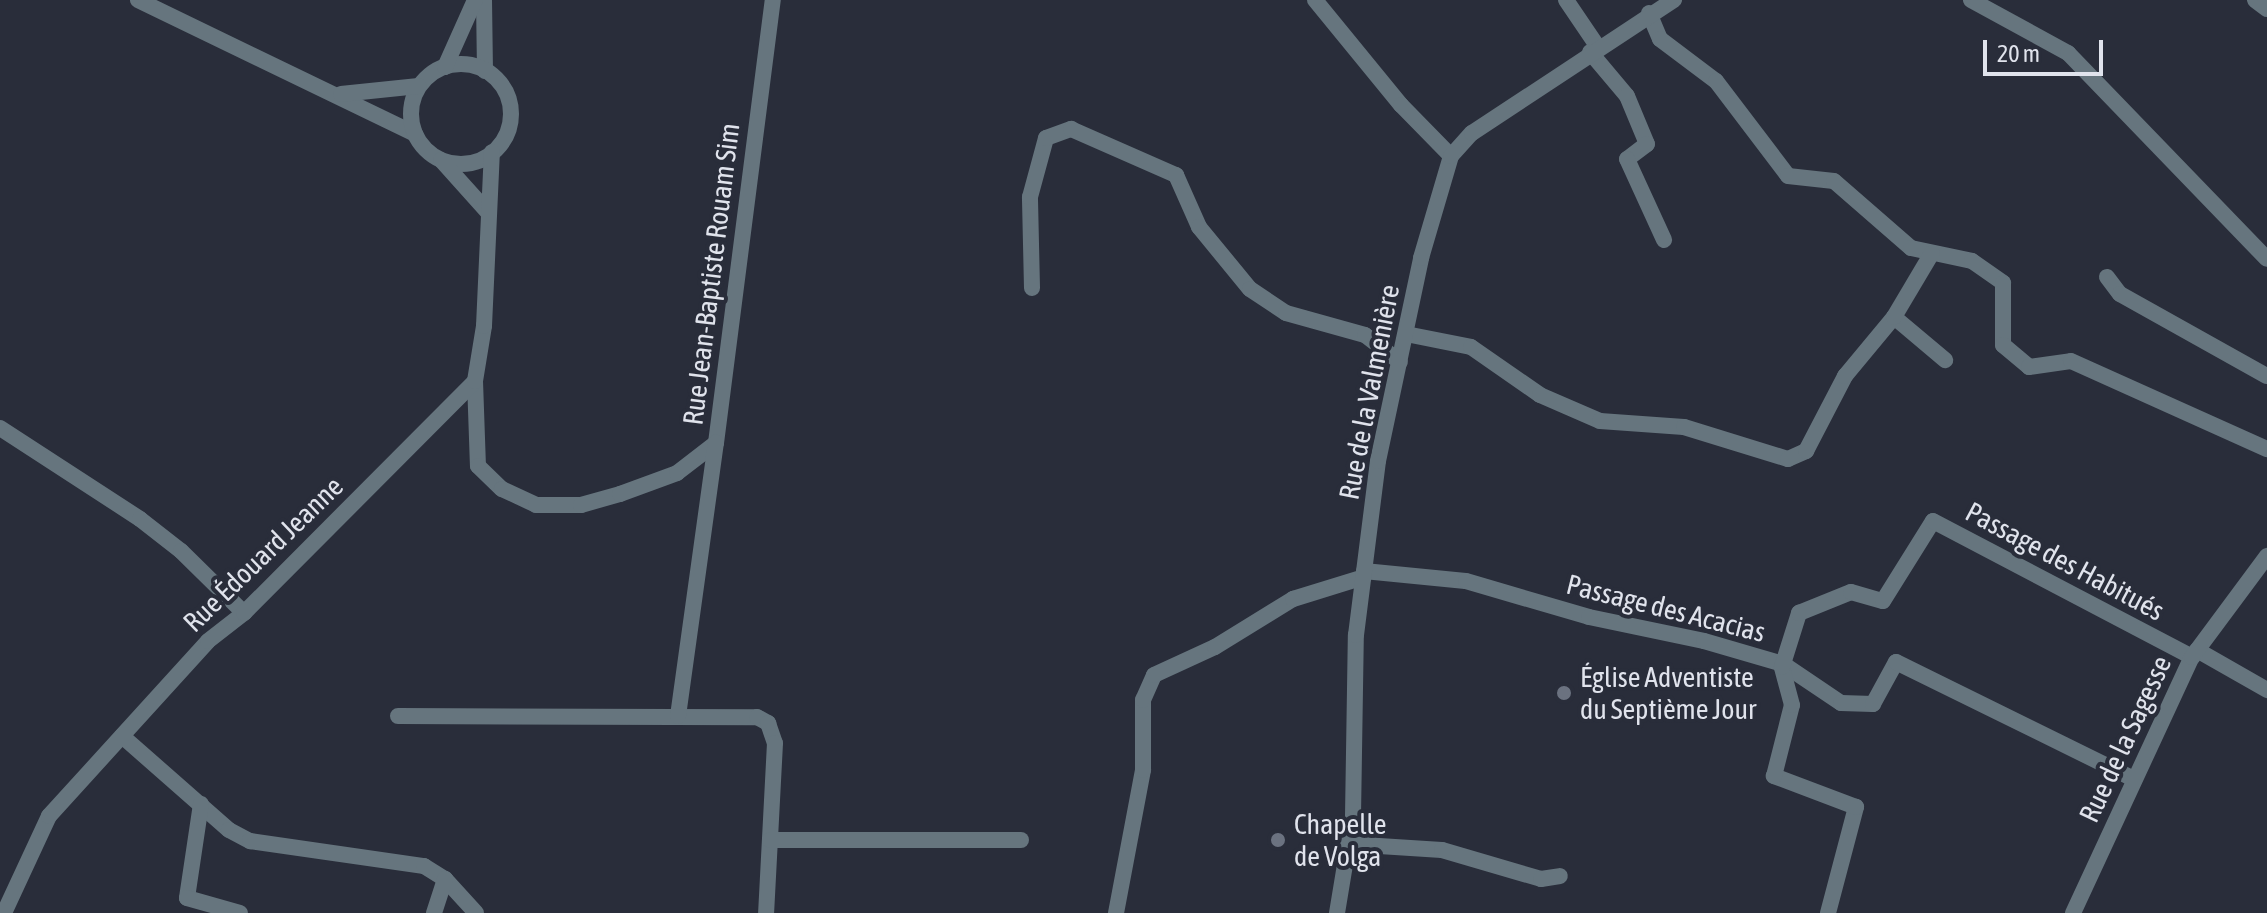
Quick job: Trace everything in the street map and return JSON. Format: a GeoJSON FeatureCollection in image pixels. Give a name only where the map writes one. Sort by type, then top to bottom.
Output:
{"type":"FeatureCollection","features":[{"type":"Feature","properties":{"kind":"street"},"geometry":{"type":"LineString","coordinates":[[138,0],[340,95],[415,134],[487,211]]}},
{"type":"Feature","properties":{"kind":"street"},"geometry":{"type":"LineString","coordinates":[[415,134],[412,101],[419,86],[445,67],[475,0]]}},
{"type":"Feature","properties":{"kind":"street"},"geometry":{"type":"LineString","coordinates":[[484,0],[485,71]]}},
{"type":"Feature","properties":{"kind":"street","name":"Rue Jean-Baptiste Rouam Sim"},"geometry":{"type":"LineString","coordinates":[[475,381],[478,466],[502,489],[536,505],[581,505],[620,494],[677,473],[716,443],[773,0]]}},
{"type":"Feature","properties":{"kind":"street"},"geometry":{"type":"LineString","coordinates":[[1315,0],[1401,105],[1451,156],[1472,133],[1594,49],[1674,0]]}},
{"type":"Feature","properties":{"kind":"street"},"geometry":{"type":"LineString","coordinates":[[1566,0],[1594,49],[1627,96],[1647,144],[1627,159],[1664,240]]}},
{"type":"Feature","properties":{"kind":"street"},"geometry":{"type":"LineString","coordinates":[[1971,0],[2068,53],[2267,259]]}},
{"type":"Feature","properties":{"kind":"street"},"geometry":{"type":"LineString","coordinates":[[2255,0],[2267,9]]}},
{"type":"Feature","properties":{"kind":"street"},"geometry":{"type":"LineString","coordinates":[[1649,13],[1660,39],[1716,81],[1788,176],[1834,181],[1911,248],[1972,261],[2003,283],[2003,345],[2029,367],[2071,361],[2267,449]]}},
{"type":"Feature","properties":{"kind":"street"},"geometry":{"type":"LineString","coordinates":[[445,67],[473,65],[485,71],[498,81],[511,109],[509,125],[492,152],[484,326],[475,381]]}},
{"type":"Feature","properties":{"kind":"street"},"geometry":{"type":"LineString","coordinates":[[340,95],[419,86]]}},
{"type":"Feature","properties":{"kind":"street"},"geometry":{"type":"LineString","coordinates":[[1032,288],[1030,197],[1046,138],[1071,129],[1176,175],[1199,227],[1250,289],[1286,313],[1365,335],[1400,362]]}},
{"type":"Feature","properties":{"kind":"street"},"geometry":{"type":"LineString","coordinates":[[441,160],[468,163],[492,152]]}},
{"type":"Feature","properties":{"kind":"street","name":"Rue de la Valmenière"},"geometry":{"type":"LineString","coordinates":[[1337,913],[1353,816],[1356,635],[1378,461],[1451,156]]}},
{"type":"Feature","properties":{"kind":"street"},"geometry":{"type":"LineString","coordinates":[[1406,334],[1471,347],[1540,395],[1600,421],[1684,427],[1788,459],[1806,451],[1845,376],[1894,317],[1932,253]]}},
{"type":"Feature","properties":{"kind":"street"},"geometry":{"type":"LineString","coordinates":[[2107,277],[2120,294],[2267,376]]}},
{"type":"Feature","properties":{"kind":"street"},"geometry":{"type":"LineString","coordinates":[[1894,317],[1945,360]]}},
{"type":"Feature","properties":{"kind":"street","name":"Rue Édouard Jeanne"},"geometry":{"type":"LineString","coordinates":[[4,913],[49,816],[208,641],[244,613],[475,381]]}},
{"type":"Feature","properties":{"kind":"street"},"geometry":{"type":"LineString","coordinates":[[0,428],[140,519],[181,551],[244,613]]}},
{"type":"Feature","properties":{"kind":"street"},"geometry":{"type":"LineString","coordinates":[[678,716],[716,443]]}},
{"type":"Feature","properties":{"kind":"street","name":"Passage des Habitués"},"geometry":{"type":"LineString","coordinates":[[1828,913],[1856,807],[1774,776],[1792,705],[1783,664],[1799,613],[1851,592],[1883,601],[1933,521],[2194,654]]}},
{"type":"Feature","properties":{"kind":"street","name":"Rue de la Sagesse"},"geometry":{"type":"LineString","coordinates":[[2073,913],[2194,654],[2267,556]]}},
{"type":"Feature","properties":{"kind":"street"},"geometry":{"type":"LineString","coordinates":[[1116,913],[1143,770],[1143,700],[1154,675],[1215,647],[1293,599],[1364,574]]}},
{"type":"Feature","properties":{"kind":"street","name":"Passage des Acacias"},"geometry":{"type":"LineString","coordinates":[[1364,574],[1466,581],[1783,664],[1841,703],[1866,707],[1873,704],[1896,662],[2134,779]]}},
{"type":"Feature","properties":{"kind":"street"},"geometry":{"type":"LineString","coordinates":[[2194,654],[2267,690]]}},
{"type":"Feature","properties":{"kind":"street"},"geometry":{"type":"LineString","coordinates":[[398,716],[745,715],[768,723],[775,743],[766,913]]}},
{"type":"Feature","properties":{"kind":"street"},"geometry":{"type":"LineString","coordinates":[[122,736],[201,804],[250,841],[424,866],[445,879],[476,913]]}},
{"type":"Feature","properties":{"kind":"street"},"geometry":{"type":"LineString","coordinates":[[201,804],[187,898],[196,905],[240,913]]}},
{"type":"Feature","properties":{"kind":"street"},"geometry":{"type":"LineString","coordinates":[[770,840],[1021,840]]}},
{"type":"Feature","properties":{"kind":"street"},"geometry":{"type":"LineString","coordinates":[[1348,844],[1442,850],[1541,879],[1560,876]]}},
{"type":"Feature","properties":{"kind":"street"},"geometry":{"type":"LineString","coordinates":[[434,913],[445,879]]}},
{"type":"Feature","properties":{"kind":"place","name":"Église Adventiste du Septième Jour"},"geometry":{"type":"Point","coordinates":[1564,693]}},
{"type":"Feature","properties":{"kind":"place","name":"Chapelle de Volga"},"geometry":{"type":"Point","coordinates":[1278,840]}}]}
